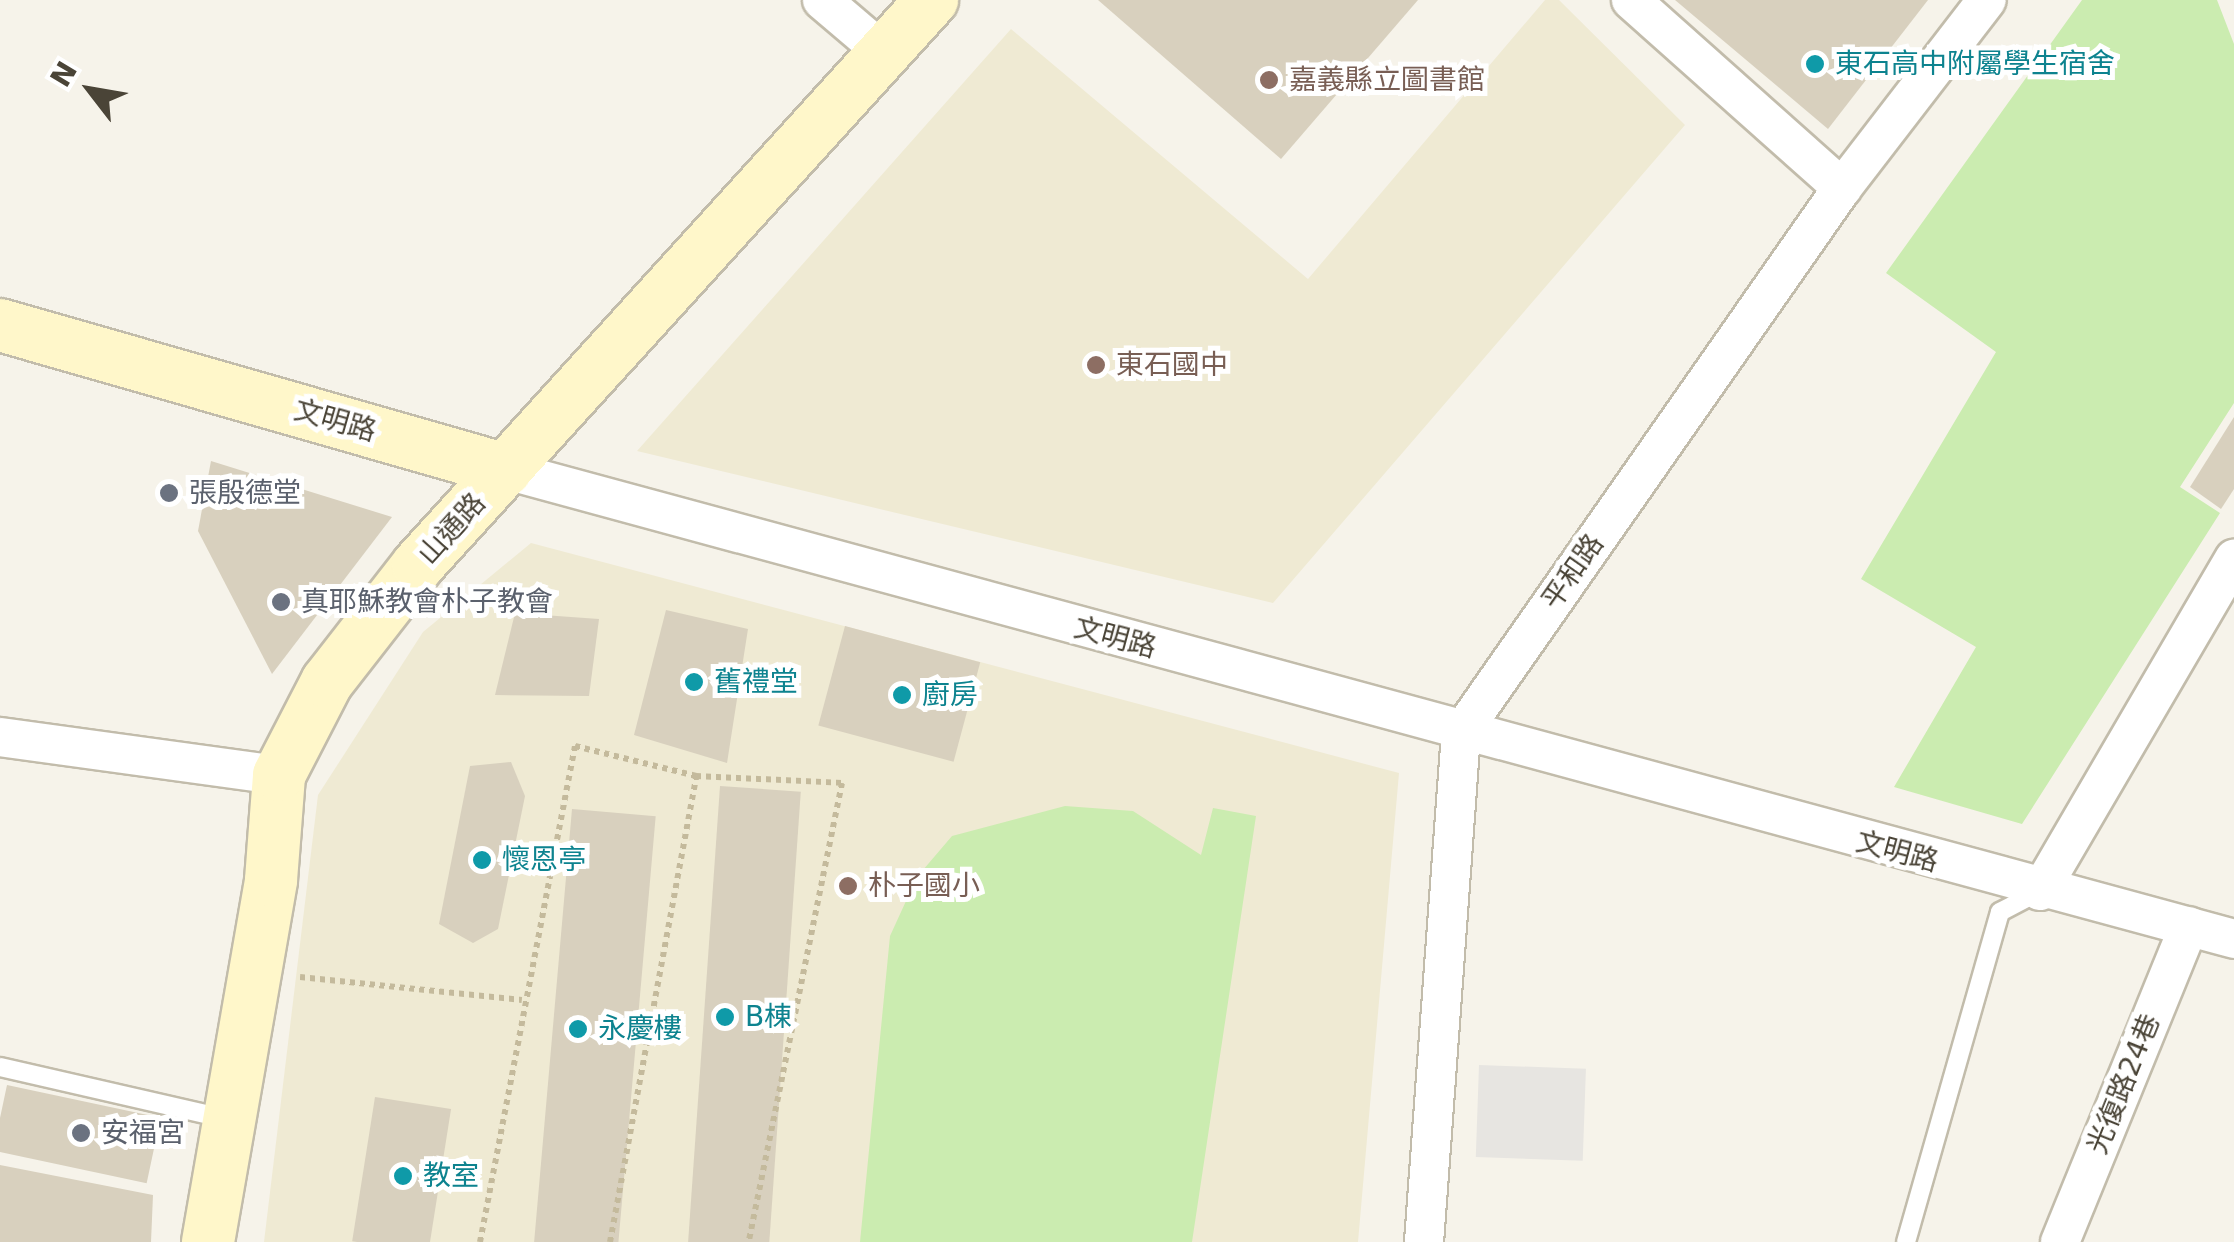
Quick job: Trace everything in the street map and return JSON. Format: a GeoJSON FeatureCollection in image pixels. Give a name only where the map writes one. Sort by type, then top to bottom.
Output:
{"type":"FeatureCollection","features":[{"type":"Feature","properties":{"kind":"main road","name":"山通路"},"geometry":{"type":"LineString","coordinates":[[208,1242],[249,974],[271,880],[279,776],[327,682],[506,470],[889,57],[932,0]]}},
{"type":"Feature","properties":{"kind":"main road","name":"文明路"},"geometry":{"type":"LineString","coordinates":[[0,325],[506,470]]}},
{"type":"Feature","properties":{"kind":"street"},"geometry":{"type":"LineString","coordinates":[[822,0],[889,57]]}},
{"type":"Feature","properties":{"kind":"street"},"geometry":{"type":"LineString","coordinates":[[1631,0],[1842,188]]}},
{"type":"Feature","properties":{"kind":"street","name":"平和路"},"geometry":{"type":"LineString","coordinates":[[1461,733],[1842,188],[1987,0]]}},
{"type":"Feature","properties":{"kind":"street","name":"文明路"},"geometry":{"type":"LineString","coordinates":[[506,470],[1461,733],[2234,939]]}},
{"type":"Feature","properties":{"kind":"street"},"geometry":{"type":"LineString","coordinates":[[2040,890],[2234,559]]}},
{"type":"Feature","properties":{"kind":"street"},"geometry":{"type":"LineString","coordinates":[[1424,1242],[1461,733]]}},
{"type":"Feature","properties":{"kind":"street"},"geometry":{"type":"LineString","coordinates":[[0,737],[279,776]]}},
{"type":"Feature","properties":{"kind":"street","name":"光復路24巷"},"geometry":{"type":"LineString","coordinates":[[2060,1242],[2188,926]]}},
{"type":"Feature","properties":{"kind":"lane"},"geometry":{"type":"LineString","coordinates":[[1906,1242],[2000,912],[2040,890]]}},
{"type":"Feature","properties":{"kind":"lane"},"geometry":{"type":"LineString","coordinates":[[0,1067],[228,1118]]}},
{"type":"Feature","properties":{"kind":"path"},"geometry":{"type":"LineString","coordinates":[[480,1242],[522,1000],[575,746],[696,776],[842,783],[749,1242]]}},
{"type":"Feature","properties":{"kind":"path"},"geometry":{"type":"LineString","coordinates":[[610,1242],[696,776]]}},
{"type":"Feature","properties":{"kind":"path"},"geometry":{"type":"LineString","coordinates":[[249,974],[522,1000]]}},
{"type":"Feature","properties":{"kind":"shaded area","name":"東石國中"},"geometry":{"type":"Polygon","coordinates":[[[1545,0],[1559,0],[1685,125],[1273,603],[637,451],[1011,29],[1308,279],[1545,0]]]}},
{"type":"Feature","properties":{"kind":"shaded area","name":"朴子國小"},"geometry":{"type":"Polygon","coordinates":[[[531,543],[1399,773],[1358,1242],[264,1242],[318,795],[423,632],[531,543]]]}},
{"type":"Feature","properties":{"kind":"shaded area"},"geometry":{"type":"Polygon","coordinates":[[[1479,1065],[1586,1069],[1583,1161],[1476,1157],[1479,1065]]]}},
{"type":"Feature","properties":{"kind":"green space"},"geometry":{"type":"Polygon","coordinates":[[[2082,0],[2217,0],[2234,44],[2234,403],[2180,487],[2220,513],[2022,824],[1894,787],[1976,647],[1861,579],[1996,352],[1886,273],[2082,0]]]}},
{"type":"Feature","properties":{"kind":"green space"},"geometry":{"type":"Polygon","coordinates":[[[1065,806],[1133,811],[1201,855],[1213,808],[1256,816],[1192,1242],[860,1242],[890,936],[917,877],[952,836],[1065,806]]]}},
{"type":"Feature","properties":{"kind":"building","name":"嘉義縣立圖書館"},"geometry":{"type":"Polygon","coordinates":[[[1098,0],[1418,0],[1281,159],[1098,0]]]}},
{"type":"Feature","properties":{"kind":"building","name":"東石高中附屬學生宿舍"},"geometry":{"type":"Polygon","coordinates":[[[1675,0],[1928,0],[1828,129],[1675,0]]]}},
{"type":"Feature","properties":{"kind":"building"},"geometry":{"type":"Polygon","coordinates":[[[2234,417],[2234,489],[2221,509],[2190,487],[2234,417]]]}},
{"type":"Feature","properties":{"kind":"building","name":"真耶穌教會朴子教會"},"geometry":{"type":"Polygon","coordinates":[[[211,461],[392,517],[272,674],[198,531],[211,461]]]}},
{"type":"Feature","properties":{"kind":"building","name":"舊禮堂"},"geometry":{"type":"Polygon","coordinates":[[[666,610],[748,629],[727,763],[634,735],[666,610]]]}},
{"type":"Feature","properties":{"kind":"building"},"geometry":{"type":"Polygon","coordinates":[[[515,613],[599,619],[589,696],[495,695],[515,613]]]}},
{"type":"Feature","properties":{"kind":"building","name":"廚房"},"geometry":{"type":"Polygon","coordinates":[[[845,626],[980,662],[954,762],[818,725],[845,626]]]}},
{"type":"Feature","properties":{"kind":"building","name":"懷恩亭"},"geometry":{"type":"Polygon","coordinates":[[[511,762],[525,796],[498,929],[473,943],[439,924],[470,766],[511,762]]]}},
{"type":"Feature","properties":{"kind":"building","name":"B棟"},"geometry":{"type":"Polygon","coordinates":[[[720,786],[801,792],[769,1242],[688,1242],[720,786]]]}},
{"type":"Feature","properties":{"kind":"building","name":"永慶樓"},"geometry":{"type":"Polygon","coordinates":[[[572,809],[656,816],[618,1242],[534,1242],[572,809]]]}},
{"type":"Feature","properties":{"kind":"building","name":"安福宮"},"geometry":{"type":"Polygon","coordinates":[[[7,1085],[161,1118],[147,1183],[0,1152],[0,1118],[7,1085]]]}},
{"type":"Feature","properties":{"kind":"building","name":"教室"},"geometry":{"type":"Polygon","coordinates":[[[375,1097],[451,1109],[430,1242],[352,1241],[375,1097]]]}},
{"type":"Feature","properties":{"kind":"building"},"geometry":{"type":"Polygon","coordinates":[[[0,1165],[153,1195],[151,1242],[0,1242],[0,1165]]]}},
{"type":"Feature","properties":{"kind":"place","name":"東石高中附屬學生宿舍"},"geometry":{"type":"Point","coordinates":[1815,64]}},
{"type":"Feature","properties":{"kind":"place","name":"嘉義縣立圖書館"},"geometry":{"type":"Point","coordinates":[1269,80]}},
{"type":"Feature","properties":{"kind":"place","name":"東石國中"},"geometry":{"type":"Point","coordinates":[1096,365]}},
{"type":"Feature","properties":{"kind":"place","name":"張殷德堂"},"geometry":{"type":"Point","coordinates":[169,493]}},
{"type":"Feature","properties":{"kind":"place","name":"真耶穌教會朴子教會"},"geometry":{"type":"Point","coordinates":[281,602]}},
{"type":"Feature","properties":{"kind":"place","name":"舊禮堂"},"geometry":{"type":"Point","coordinates":[694,682]}},
{"type":"Feature","properties":{"kind":"place","name":"廚房"},"geometry":{"type":"Point","coordinates":[902,695]}},
{"type":"Feature","properties":{"kind":"place","name":"懷恩亭"},"geometry":{"type":"Point","coordinates":[482,860]}},
{"type":"Feature","properties":{"kind":"place","name":"朴子國小"},"geometry":{"type":"Point","coordinates":[848,886]}},
{"type":"Feature","properties":{"kind":"place","name":"B棟"},"geometry":{"type":"Point","coordinates":[725,1017]}},
{"type":"Feature","properties":{"kind":"place","name":"永慶樓"},"geometry":{"type":"Point","coordinates":[578,1029]}},
{"type":"Feature","properties":{"kind":"place","name":"安福宮"},"geometry":{"type":"Point","coordinates":[81,1133]}},
{"type":"Feature","properties":{"kind":"place","name":"教室"},"geometry":{"type":"Point","coordinates":[403,1176]}}]}
